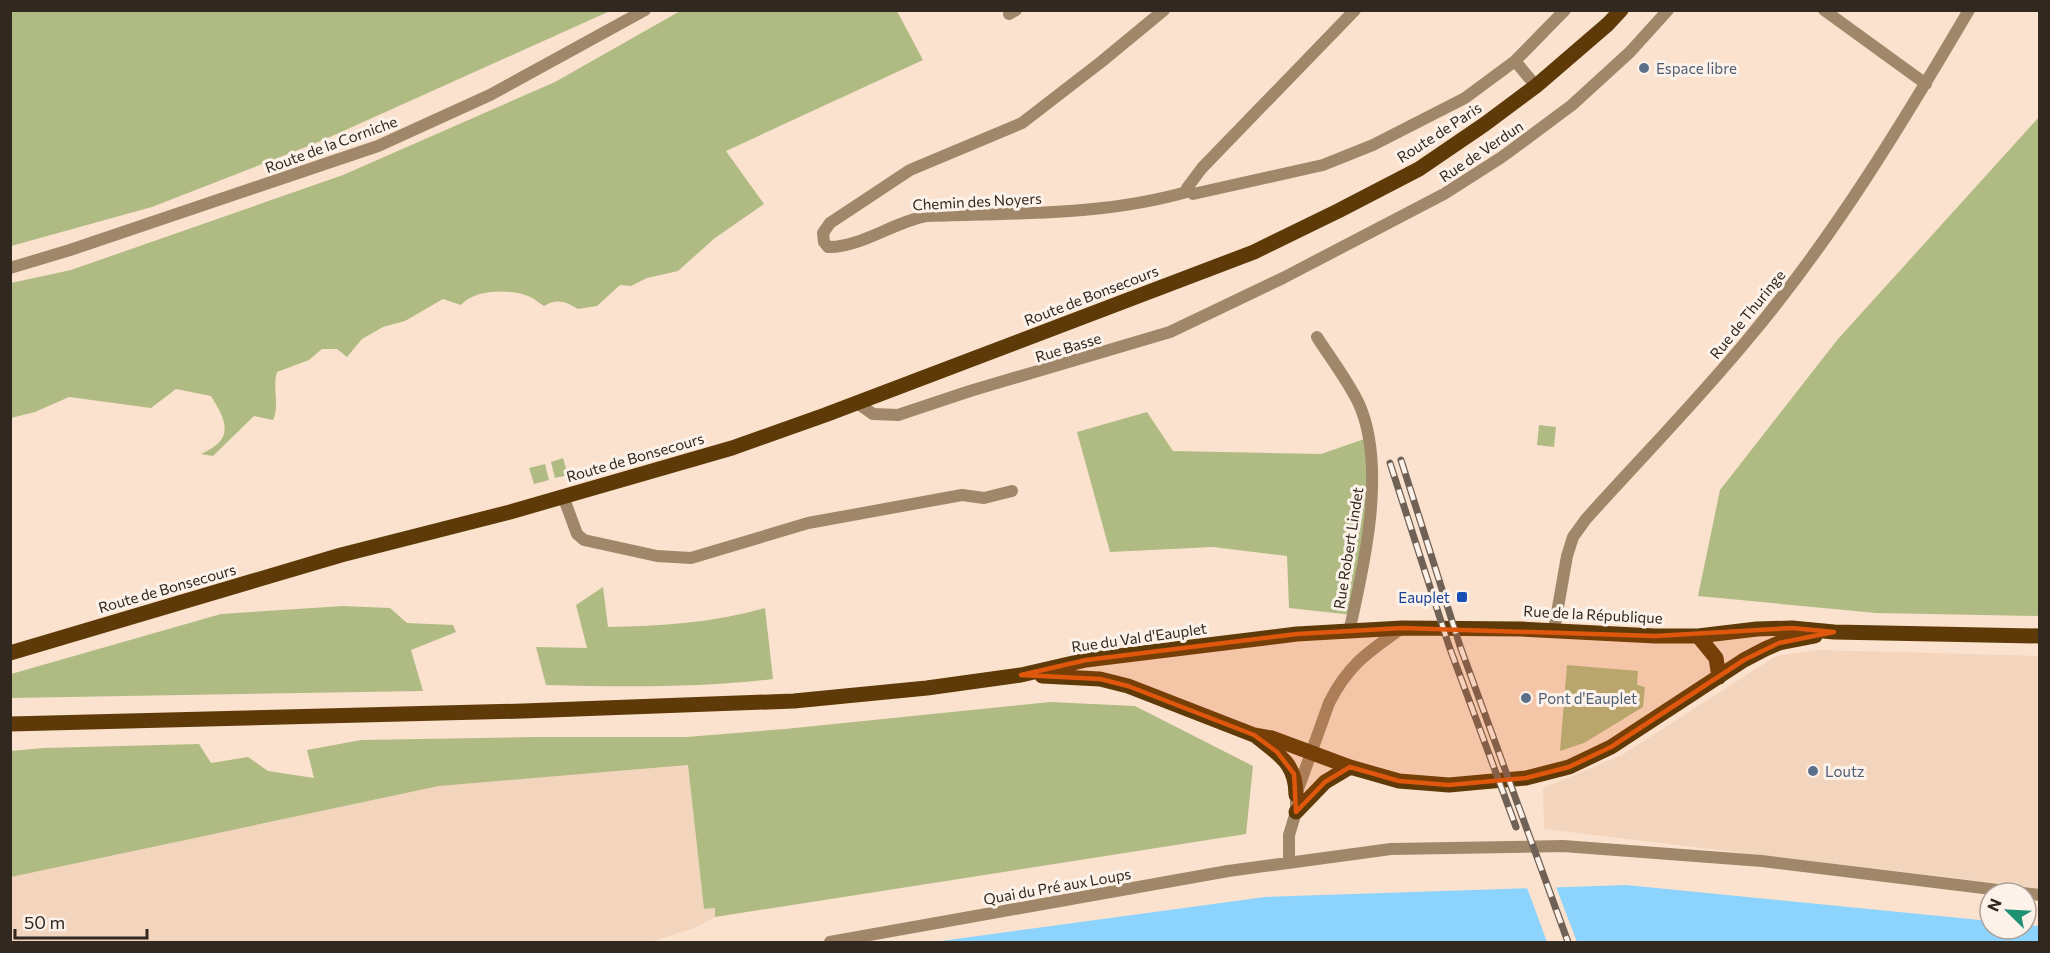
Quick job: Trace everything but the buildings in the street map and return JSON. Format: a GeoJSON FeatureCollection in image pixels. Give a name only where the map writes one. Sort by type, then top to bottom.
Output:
{"type":"FeatureCollection","features":[{"type":"Feature","properties":{"kind":"main road","name":"Route de Paris"},"geometry":{"type":"LineString","coordinates":[[1254,252],[1338,212],[1419,169],[1536,86],[1621,10]]}},
{"type":"Feature","properties":{"kind":"main road","name":"Route de Bonsecours"},"geometry":{"type":"LineString","coordinates":[[10,652],[341,555],[510,512],[732,448],[1254,252]]}},
{"type":"Feature","properties":{"kind":"main road","name":"Rue de la République"},"geometry":{"type":"LineString","coordinates":[[1349,632],[1402,628],[1554,630],[1698,636],[1792,628],[1834,632],[2040,636]]}},
{"type":"Feature","properties":{"kind":"main road","name":"Rue du Val d'Eauplet"},"geometry":{"type":"LineString","coordinates":[[1021,675],[1086,660],[1297,634],[1349,632]]}},
{"type":"Feature","properties":{"kind":"main road","name":"Rue de la République"},"geometry":{"type":"LineString","coordinates":[[1311,753],[1399,781],[1449,785],[1494,782],[1541,775],[1569,767],[1611,747],[1744,660],[1779,643],[1834,632]]}},
{"type":"Feature","properties":{"kind":"main road"},"geometry":{"type":"LineString","coordinates":[[1698,636],[1716,658],[1719,677]]}},
{"type":"Feature","properties":{"kind":"main road","name":"Rue du Val d'Eauplet"},"geometry":{"type":"LineString","coordinates":[[1021,675],[1100,679],[1128,686],[1254,735],[1272,738],[1311,753]]}},
{"type":"Feature","properties":{"kind":"main road"},"geometry":{"type":"LineString","coordinates":[[10,724],[523,711],[794,701],[927,688],[1021,675]]}},
{"type":"Feature","properties":{"kind":"main road"},"geometry":{"type":"LineString","coordinates":[[1254,735],[1287,762],[1296,782],[1296,795]]}},
{"type":"Feature","properties":{"kind":"main road"},"geometry":{"type":"LineString","coordinates":[[1296,812],[1325,782],[1350,767]]}},
{"type":"Feature","properties":{"kind":"street","name":"Route de la Corniche"},"geometry":{"type":"LineString","coordinates":[[10,268],[378,146],[490,95],[645,10]]}},
{"type":"Feature","properties":{"kind":"street","name":"Chemin des Noyers"},"geometry":{"type":"LineString","coordinates":[[1164,10],[1022,123],[910,170],[830,223],[823,233],[824,243],[828,248],[841,248],[909,219],[926,216],[1046,212],[1119,206],[1190,191],[1193,194],[1312,167],[1363,149],[1465,98],[1515,61],[1565,10]]}},
{"type":"Feature","properties":{"kind":"street"},"geometry":{"type":"LineString","coordinates":[[1190,191],[1187,188],[1202,168],[1355,10]]}},
{"type":"Feature","properties":{"kind":"street","name":"Rue de Verdun"},"geometry":{"type":"LineString","coordinates":[[1283,278],[1444,194],[1502,157],[1572,105],[1630,52],[1668,10]]}},
{"type":"Feature","properties":{"kind":"street"},"geometry":{"type":"LineString","coordinates":[[1824,10],[1926,84]]}},
{"type":"Feature","properties":{"kind":"street","name":"Rue de Thuringe"},"geometry":{"type":"LineString","coordinates":[[1554,630],[1567,556],[1573,537],[1586,519],[1748,339],[1799,274],[1856,193],[1926,84],[1969,10]]}},
{"type":"Feature","properties":{"kind":"street"},"geometry":{"type":"LineString","coordinates":[[1515,61],[1536,86]]}},
{"type":"Feature","properties":{"kind":"street","name":"Rue Basse"},"geometry":{"type":"LineString","coordinates":[[856,402],[873,414],[898,415],[970,391],[1170,332],[1283,278]]}},
{"type":"Feature","properties":{"kind":"street","name":"Rue Robert Lindet"},"geometry":{"type":"LineString","coordinates":[[1317,337],[1359,404],[1370,437],[1373,482],[1364,558],[1349,632]]}},
{"type":"Feature","properties":{"kind":"street"},"geometry":{"type":"LineString","coordinates":[[563,496],[577,534],[584,540],[657,556],[691,558],[808,524],[962,495],[984,498],[1012,491]]}},
{"type":"Feature","properties":{"kind":"street"},"geometry":{"type":"LineString","coordinates":[[1289,862],[1289,835],[1296,812],[1296,795],[1329,703],[1361,657],[1402,628]]}},
{"type":"Feature","properties":{"kind":"street"},"geometry":{"type":"LineString","coordinates":[[1563,846],[1566,860]]}},
{"type":"Feature","properties":{"kind":"street","name":"Quai du Pré aux Loups"},"geometry":{"type":"LineString","coordinates":[[830,942],[1289,862],[1319,863],[1391,849],[1563,846],[1762,861],[2040,894]]}},
{"type":"Feature","properties":{"kind":"highlighted area"},"geometry":{"type":"Polygon","coordinates":[[[1402,628],[1655,636],[1792,628],[1834,632],[1779,643],[1744,660],[1611,747],[1569,767],[1526,778],[1449,785],[1399,781],[1350,767],[1325,782],[1296,812],[1294,774],[1277,752],[1254,735],[1128,686],[1100,679],[1021,675],[1086,660],[1297,634],[1402,628]]]}},
{"type":"Feature","properties":{"kind":"shaded area"},"geometry":{"type":"Polygon","coordinates":[[[1817,650],[2039,656],[2039,888],[2038,881],[1980,881],[1544,829],[1543,788],[1622,755],[1776,656],[1817,650]]]}},
{"type":"Feature","properties":{"kind":"shaded area"},"geometry":{"type":"Polygon","coordinates":[[[688,765],[704,909],[716,908],[715,917],[694,928],[650,942],[11,942],[10,877],[439,786],[688,765]]]}},
{"type":"Feature","properties":{"kind":"green space"},"geometry":{"type":"Polygon","coordinates":[[[682,10],[897,11],[923,60],[726,151],[764,204],[715,238],[678,271],[647,278],[631,286],[620,285],[597,306],[578,309],[557,302],[544,306],[528,296],[511,292],[483,293],[461,305],[443,299],[405,321],[383,327],[362,339],[347,357],[337,349],[322,349],[309,360],[277,372],[276,408],[273,420],[254,416],[213,456],[201,454],[217,444],[224,435],[224,423],[217,406],[211,396],[176,389],[151,408],[69,397],[35,412],[11,418],[11,283],[71,270],[343,175],[555,82],[682,10]]]}},
{"type":"Feature","properties":{"kind":"green space"},"geometry":{"type":"Polygon","coordinates":[[[10,11],[610,11],[321,141],[152,207],[11,246],[10,11]]]}},
{"type":"Feature","properties":{"kind":"green space"},"geometry":{"type":"Polygon","coordinates":[[[2039,117],[2039,616],[1876,613],[1698,596],[1720,490],[1838,339],[2039,117]]]}},
{"type":"Feature","properties":{"kind":"green space"},"geometry":{"type":"Polygon","coordinates":[[[1147,412],[1173,451],[1321,454],[1370,437],[1373,481],[1353,615],[1289,608],[1287,556],[1213,547],[1110,552],[1077,432],[1147,412]]]}},
{"type":"Feature","properties":{"kind":"green space"},"geometry":{"type":"Polygon","coordinates":[[[1539,425],[1556,427],[1554,447],[1537,445],[1539,425]]]}},
{"type":"Feature","properties":{"kind":"green space"},"geometry":{"type":"Polygon","coordinates":[[[563,458],[568,475],[555,478],[551,462],[563,458]]]}},
{"type":"Feature","properties":{"kind":"green space"},"geometry":{"type":"Polygon","coordinates":[[[545,464],[549,480],[534,484],[529,468],[545,464]]]}},
{"type":"Feature","properties":{"kind":"green space"},"geometry":{"type":"Polygon","coordinates":[[[603,587],[608,627],[687,623],[765,608],[773,679],[688,685],[546,685],[536,647],[587,648],[576,605],[603,587]]]}},
{"type":"Feature","properties":{"kind":"green space"},"geometry":{"type":"Polygon","coordinates":[[[343,606],[390,608],[407,623],[453,625],[456,632],[411,650],[423,691],[11,698],[11,674],[221,614],[343,606]]]}},
{"type":"Feature","properties":{"kind":"green space"},"geometry":{"type":"Polygon","coordinates":[[[1567,665],[1638,671],[1637,685],[1645,687],[1643,707],[1584,743],[1560,751],[1567,665]]]}},
{"type":"Feature","properties":{"kind":"green space"},"geometry":{"type":"Polygon","coordinates":[[[1050,702],[1135,706],[1253,766],[1246,834],[715,917],[715,908],[704,909],[688,765],[439,786],[11,877],[11,751],[43,748],[199,744],[211,763],[248,757],[268,771],[314,778],[307,750],[361,740],[686,737],[1050,702]]]}},
{"type":"Feature","properties":{"kind":"water"},"geometry":{"type":"Polygon","coordinates":[[[1626,885],[1978,920],[1978,941],[2038,941],[2038,926],[2040,926],[2039,942],[934,942],[1265,897],[1626,885]]]}},
{"type":"Feature","properties":{"kind":"pier"},"geometry":{"type":"Polygon","coordinates":[[[1555,884],[1577,942],[1547,942],[1526,885],[1555,884]]]}},
{"type":"Feature","properties":{"kind":"railway"},"geometry":{"type":"LineString","coordinates":[[1401,460],[1460,646],[1568,942]]}},
{"type":"Feature","properties":{"kind":"railway"},"geometry":{"type":"LineString","coordinates":[[1390,463],[1449,646],[1516,827]]}},
{"type":"Feature","properties":{"kind":"place","name":"Espace libre"},"geometry":{"type":"Point","coordinates":[1644,68]}},
{"type":"Feature","properties":{"kind":"place","name":"Eauplet"},"geometry":{"type":"Point","coordinates":[1462,597]}},
{"type":"Feature","properties":{"kind":"place","name":"Pont d'Eauplet"},"geometry":{"type":"Point","coordinates":[1526,698]}},
{"type":"Feature","properties":{"kind":"place","name":"Loutz"},"geometry":{"type":"Point","coordinates":[1813,771]}}]}
